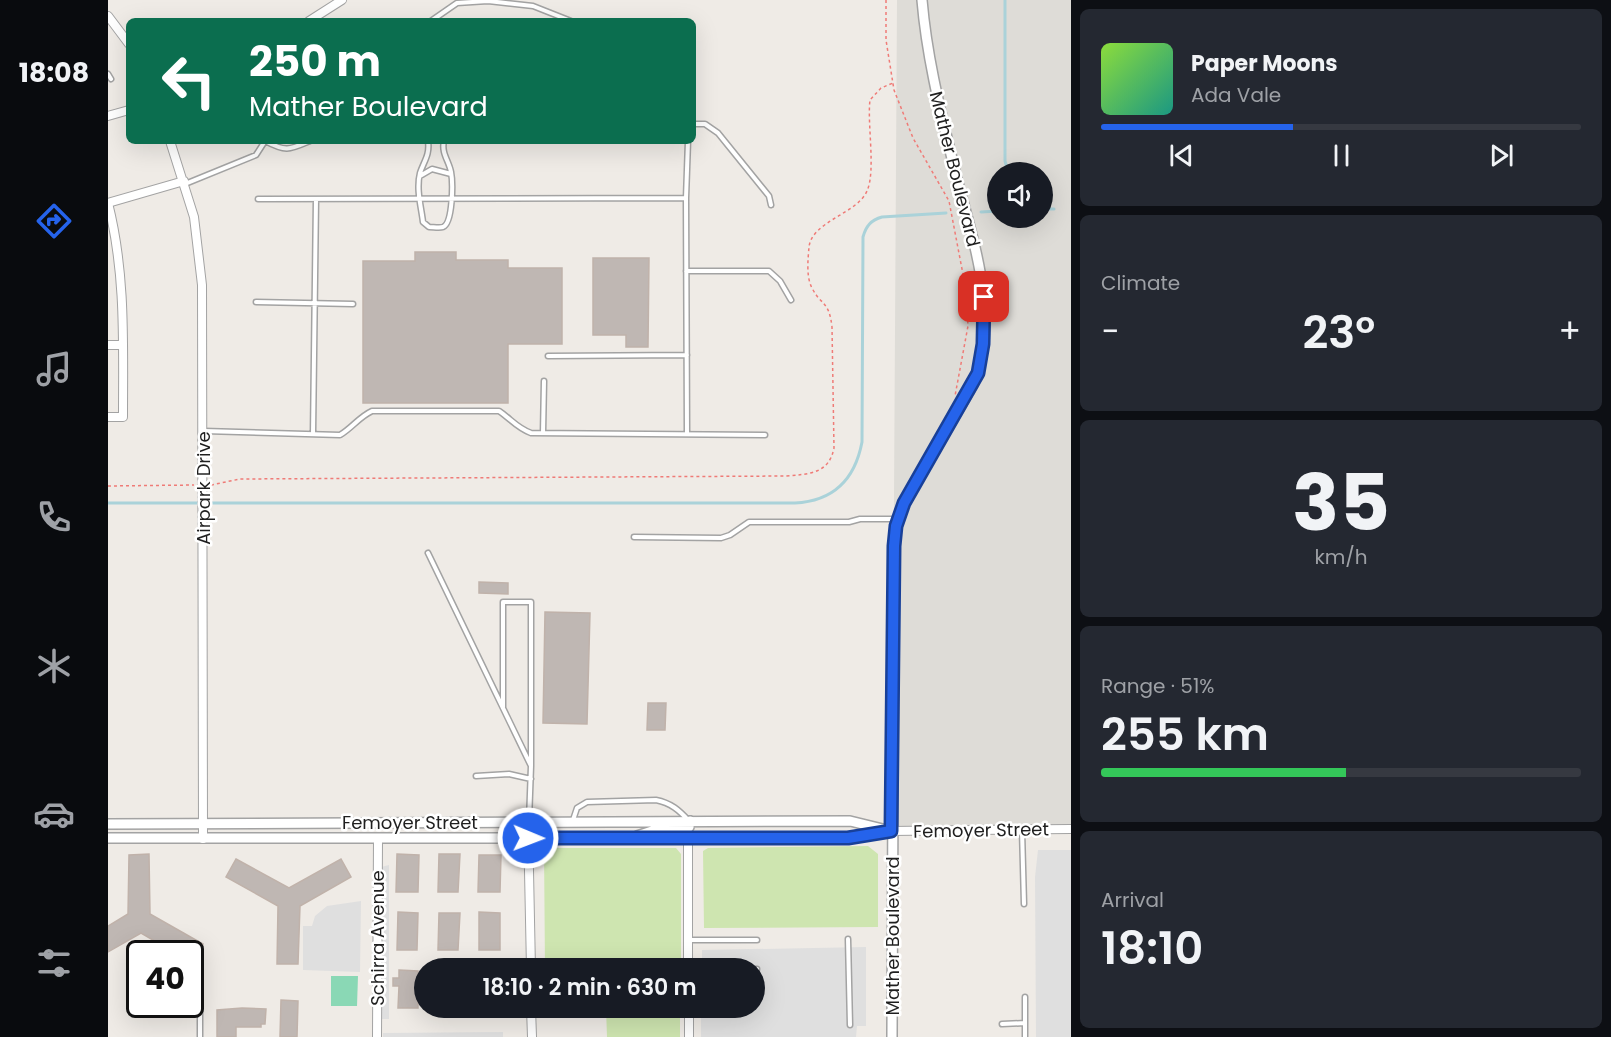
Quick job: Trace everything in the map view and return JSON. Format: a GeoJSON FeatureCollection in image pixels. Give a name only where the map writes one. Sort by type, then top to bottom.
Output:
{"type":"FeatureCollection","features":[{"type":"Feature","properties":{"kind":"street"},"geometry":{"type":"LineString","coordinates":[[314,18],[342,0]]}},
{"type":"Feature","properties":{"kind":"street","name":"Mather Boulevard"},"geometry":{"type":"LineString","coordinates":[[892,1037],[891,831],[894,546],[898,519],[904,503],[973,385],[980,364],[983,344],[983,284],[934,80],[922,0]]}},
{"type":"Feature","properties":{"kind":"street"},"geometry":{"type":"LineString","coordinates":[[108,15],[111,26],[126,41]]}},
{"type":"Feature","properties":{"kind":"street"},"geometry":{"type":"LineString","coordinates":[[108,116],[126,111]]}},
{"type":"Feature","properties":{"kind":"street","name":"Airpark Drive"},"geometry":{"type":"LineString","coordinates":[[171,144],[194,217],[202,285],[203,839]]}},
{"type":"Feature","properties":{"kind":"street"},"geometry":{"type":"LineString","coordinates":[[108,417],[123,417],[121,262],[108,203],[184,182]]}},
{"type":"Feature","properties":{"kind":"street"},"geometry":{"type":"LineString","coordinates":[[108,345],[123,345]]}},
{"type":"Feature","properties":{"kind":"street"},"geometry":{"type":"LineString","coordinates":[[628,838],[655,830],[686,830],[690,821]]}},
{"type":"Feature","properties":{"kind":"street","name":"Femoyer Street"},"geometry":{"type":"LineString","coordinates":[[108,824],[850,821],[891,831]]}},
{"type":"Feature","properties":{"kind":"street"},"geometry":{"type":"LineString","coordinates":[[528,822],[531,958]]}},
{"type":"Feature","properties":{"kind":"street","name":"Femoyer Street"},"geometry":{"type":"LineString","coordinates":[[108,838],[848,838],[891,831],[1071,829]]}},
{"type":"Feature","properties":{"kind":"street","name":"Schirra Avenue"},"geometry":{"type":"LineString","coordinates":[[377,1037],[378,838]]}},
{"type":"Feature","properties":{"kind":"street"},"geometry":{"type":"LineString","coordinates":[[688,838],[688,958]]}},
{"type":"Feature","properties":{"kind":"street"},"geometry":{"type":"LineString","coordinates":[[531,1018],[532,1037]]}},
{"type":"Feature","properties":{"kind":"street"},"geometry":{"type":"LineString","coordinates":[[688,1018],[689,1037]]}},
{"type":"Feature","properties":{"kind":"lane"},"geometry":{"type":"LineString","coordinates":[[436,18],[457,3],[488,1],[533,6],[563,18]]}},
{"type":"Feature","properties":{"kind":"lane"},"geometry":{"type":"LineString","coordinates":[[108,74],[111,79]]}},
{"type":"Feature","properties":{"kind":"lane"},"geometry":{"type":"LineString","coordinates":[[696,124],[705,124],[718,134],[769,196],[771,204]]}},
{"type":"Feature","properties":{"kind":"lane"},"geometry":{"type":"LineString","coordinates":[[184,182],[256,155],[263,144]]}},
{"type":"Feature","properties":{"kind":"lane"},"geometry":{"type":"LineString","coordinates":[[271,144],[280,149],[290,150],[303,144]]}},
{"type":"Feature","properties":{"kind":"lane"},"geometry":{"type":"LineString","coordinates":[[428,144],[429,152],[420,176],[420,199],[423,222],[429,227],[443,227],[448,222],[452,199],[452,174],[445,158],[444,144]]}},
{"type":"Feature","properties":{"kind":"lane"},"geometry":{"type":"LineString","coordinates":[[687,432],[688,144]]}},
{"type":"Feature","properties":{"kind":"lane"},"geometry":{"type":"LineString","coordinates":[[420,176],[432,169],[452,174]]}},
{"type":"Feature","properties":{"kind":"lane"},"geometry":{"type":"LineString","coordinates":[[258,199],[686,198]]}},
{"type":"Feature","properties":{"kind":"lane"},"geometry":{"type":"LineString","coordinates":[[313,434],[316,199]]}},
{"type":"Feature","properties":{"kind":"lane"},"geometry":{"type":"LineString","coordinates":[[686,271],[769,271],[780,281],[791,300]]}},
{"type":"Feature","properties":{"kind":"lane"},"geometry":{"type":"LineString","coordinates":[[256,303],[353,304]]}},
{"type":"Feature","properties":{"kind":"lane"},"geometry":{"type":"LineString","coordinates":[[548,356],[687,355]]}},
{"type":"Feature","properties":{"kind":"lane"},"geometry":{"type":"LineString","coordinates":[[543,433],[544,381]]}},
{"type":"Feature","properties":{"kind":"lane"},"geometry":{"type":"LineString","coordinates":[[203,431],[340,435],[361,416],[372,411],[499,411],[511,419],[518,428],[531,433],[687,432],[765,435]]}},
{"type":"Feature","properties":{"kind":"lane"},"geometry":{"type":"LineString","coordinates":[[634,537],[722,538],[749,522],[849,522],[860,519],[898,519]]}},
{"type":"Feature","properties":{"kind":"lane"},"geometry":{"type":"LineString","coordinates":[[428,553],[531,766]]}},
{"type":"Feature","properties":{"kind":"lane"},"geometry":{"type":"LineString","coordinates":[[503,707],[503,602],[531,602],[531,779],[528,822]]}},
{"type":"Feature","properties":{"kind":"lane"},"geometry":{"type":"LineString","coordinates":[[476,776],[509,774],[531,779]]}},
{"type":"Feature","properties":{"kind":"lane"},"geometry":{"type":"LineString","coordinates":[[572,821],[577,808],[587,802],[656,800],[678,809],[690,821]]}},
{"type":"Feature","properties":{"kind":"lane"},"geometry":{"type":"LineString","coordinates":[[1022,830],[1024,904]]}},
{"type":"Feature","properties":{"kind":"lane"},"geometry":{"type":"LineString","coordinates":[[848,939],[850,1025]]}},
{"type":"Feature","properties":{"kind":"lane"},"geometry":{"type":"LineString","coordinates":[[688,940],[757,940]]}},
{"type":"Feature","properties":{"kind":"lane"},"geometry":{"type":"LineString","coordinates":[[1025,997],[1025,1037]]}},
{"type":"Feature","properties":{"kind":"lane"},"geometry":{"type":"LineString","coordinates":[[200,1018],[200,1037]]}},
{"type":"Feature","properties":{"kind":"lane"},"geometry":{"type":"LineString","coordinates":[[1002,1024],[1025,1023]]}},
{"type":"Feature","properties":{"kind":"path"},"geometry":{"type":"LineString","coordinates":[[886,0],[886,40],[893,83],[905,121],[949,201],[966,290],[968,326],[955,396]]}},
{"type":"Feature","properties":{"kind":"path"},"geometry":{"type":"LineString","coordinates":[[214,485],[240,479],[786,476],[811,474],[824,469],[834,448],[832,327],[831,313],[814,292],[808,278],[809,243],[818,230],[858,203],[867,193],[870,177],[870,100],[881,88],[893,83]]}},
{"type":"Feature","properties":{"kind":"path"},"geometry":{"type":"LineString","coordinates":[[108,486],[190,485]]}},
{"type":"Feature","properties":{"kind":"shaded area"},"geometry":{"type":"Polygon","coordinates":[[[897,0],[1071,0],[1071,828],[892,829],[897,0]]]}},
{"type":"Feature","properties":{"kind":"shaded area"},"geometry":{"type":"Polygon","coordinates":[[[1038,850],[1071,850],[1071,1037],[1036,1037],[1035,877],[1038,850]]]}},
{"type":"Feature","properties":{"kind":"shaded area"},"geometry":{"type":"Polygon","coordinates":[[[389,865],[389,1019],[381,1019],[381,867],[389,865]]]}},
{"type":"Feature","properties":{"kind":"shaded area"},"geometry":{"type":"Polygon","coordinates":[[[361,901],[360,972],[303,970],[303,926],[312,926],[315,916],[327,906],[361,901]]]}},
{"type":"Feature","properties":{"kind":"shaded area"},"geometry":{"type":"Polygon","coordinates":[[[866,947],[866,1026],[857,1026],[856,1037],[701,1037],[701,1018],[765,1018],[765,958],[702,958],[702,950],[866,947]]]}},
{"type":"Feature","properties":{"kind":"shaded area"},"geometry":{"type":"Polygon","coordinates":[[[503,1032],[503,1037],[383,1037],[383,1033],[503,1032]]]}},
{"type":"Feature","properties":{"kind":"green space"},"geometry":{"type":"Polygon","coordinates":[[[868,846],[878,854],[878,927],[704,928],[703,851],[708,848],[868,846]]]}},
{"type":"Feature","properties":{"kind":"green space"},"geometry":{"type":"Polygon","coordinates":[[[544,848],[676,848],[681,854],[681,958],[545,958],[544,848]]]}},
{"type":"Feature","properties":{"kind":"green space"},"geometry":{"type":"Polygon","coordinates":[[[331,976],[358,976],[357,1006],[331,1006],[331,976]]]}},
{"type":"Feature","properties":{"kind":"green space"},"geometry":{"type":"Polygon","coordinates":[[[606,1018],[680,1018],[680,1037],[607,1037],[606,1018]]]}},
{"type":"Feature","properties":{"kind":"building"},"geometry":{"type":"Polygon","coordinates":[[[415,252],[456,252],[456,260],[508,260],[508,268],[562,268],[562,344],[508,344],[508,403],[363,403],[363,261],[415,261],[415,252]]]}},
{"type":"Feature","properties":{"kind":"building"},"geometry":{"type":"Polygon","coordinates":[[[593,258],[649,258],[648,347],[626,347],[626,335],[593,335],[593,258]]]}},
{"type":"Feature","properties":{"kind":"building"},"geometry":{"type":"Polygon","coordinates":[[[479,582],[508,583],[508,594],[479,593],[479,582]]]}},
{"type":"Feature","properties":{"kind":"building"},"geometry":{"type":"Polygon","coordinates":[[[545,612],[590,613],[587,724],[543,723],[545,612]]]}},
{"type":"Feature","properties":{"kind":"building"},"geometry":{"type":"Polygon","coordinates":[[[648,703],[666,703],[665,730],[647,730],[648,703]]]}},
{"type":"Feature","properties":{"kind":"building"},"geometry":{"type":"Polygon","coordinates":[[[149,854],[150,914],[196,940],[153,940],[141,933],[108,952],[108,926],[128,914],[129,855],[149,854]]]}},
{"type":"Feature","properties":{"kind":"building"},"geometry":{"type":"Polygon","coordinates":[[[397,854],[419,855],[418,892],[396,892],[397,854]]]}},
{"type":"Feature","properties":{"kind":"building"},"geometry":{"type":"Polygon","coordinates":[[[439,854],[460,854],[458,892],[438,892],[439,854]]]}},
{"type":"Feature","properties":{"kind":"building"},"geometry":{"type":"Polygon","coordinates":[[[479,855],[501,855],[500,892],[478,892],[479,855]]]}},
{"type":"Feature","properties":{"kind":"building"},"geometry":{"type":"Polygon","coordinates":[[[236,859],[289,888],[341,859],[351,877],[300,906],[298,964],[277,964],[278,906],[226,877],[236,859]]]}},
{"type":"Feature","properties":{"kind":"building"},"geometry":{"type":"Polygon","coordinates":[[[398,912],[418,913],[417,950],[397,950],[398,912]]]}},
{"type":"Feature","properties":{"kind":"building"},"geometry":{"type":"Polygon","coordinates":[[[479,912],[500,913],[500,950],[479,950],[479,912]]]}},
{"type":"Feature","properties":{"kind":"building"},"geometry":{"type":"Polygon","coordinates":[[[439,913],[460,913],[458,950],[438,950],[439,913]]]}},
{"type":"Feature","properties":{"kind":"building"},"geometry":{"type":"Polygon","coordinates":[[[399,970],[414,971],[414,1008],[398,1008],[399,986],[393,986],[393,978],[399,978],[399,970]]]}},
{"type":"Feature","properties":{"kind":"building"},"geometry":{"type":"Polygon","coordinates":[[[281,1000],[298,1001],[297,1037],[280,1037],[281,1000]]]}},
{"type":"Feature","properties":{"kind":"building"},"geometry":{"type":"Polygon","coordinates":[[[266,1009],[265,1024],[261,1024],[261,1027],[236,1027],[236,1037],[217,1037],[217,1010],[266,1009]]]}},
{"type":"Feature","properties":{"kind":"waterway"},"geometry":{"type":"LineString","coordinates":[[1005,0],[1005,162]]}},
{"type":"Feature","properties":{"kind":"waterway"},"geometry":{"type":"LineString","coordinates":[[981,212],[987,212]]}},
{"type":"Feature","properties":{"kind":"waterway"},"geometry":{"type":"LineString","coordinates":[[108,503],[795,503],[821,498],[831,493],[848,477],[859,455],[862,442],[863,237],[866,230],[872,222],[882,217],[946,213]]}},
{"type":"Feature","properties":{"kind":"route"},"geometry":{"type":"LineString","coordinates":[[528,838],[848,838],[891,831],[894,536],[904,503],[978,373],[983,344],[984,297]]}}]}
